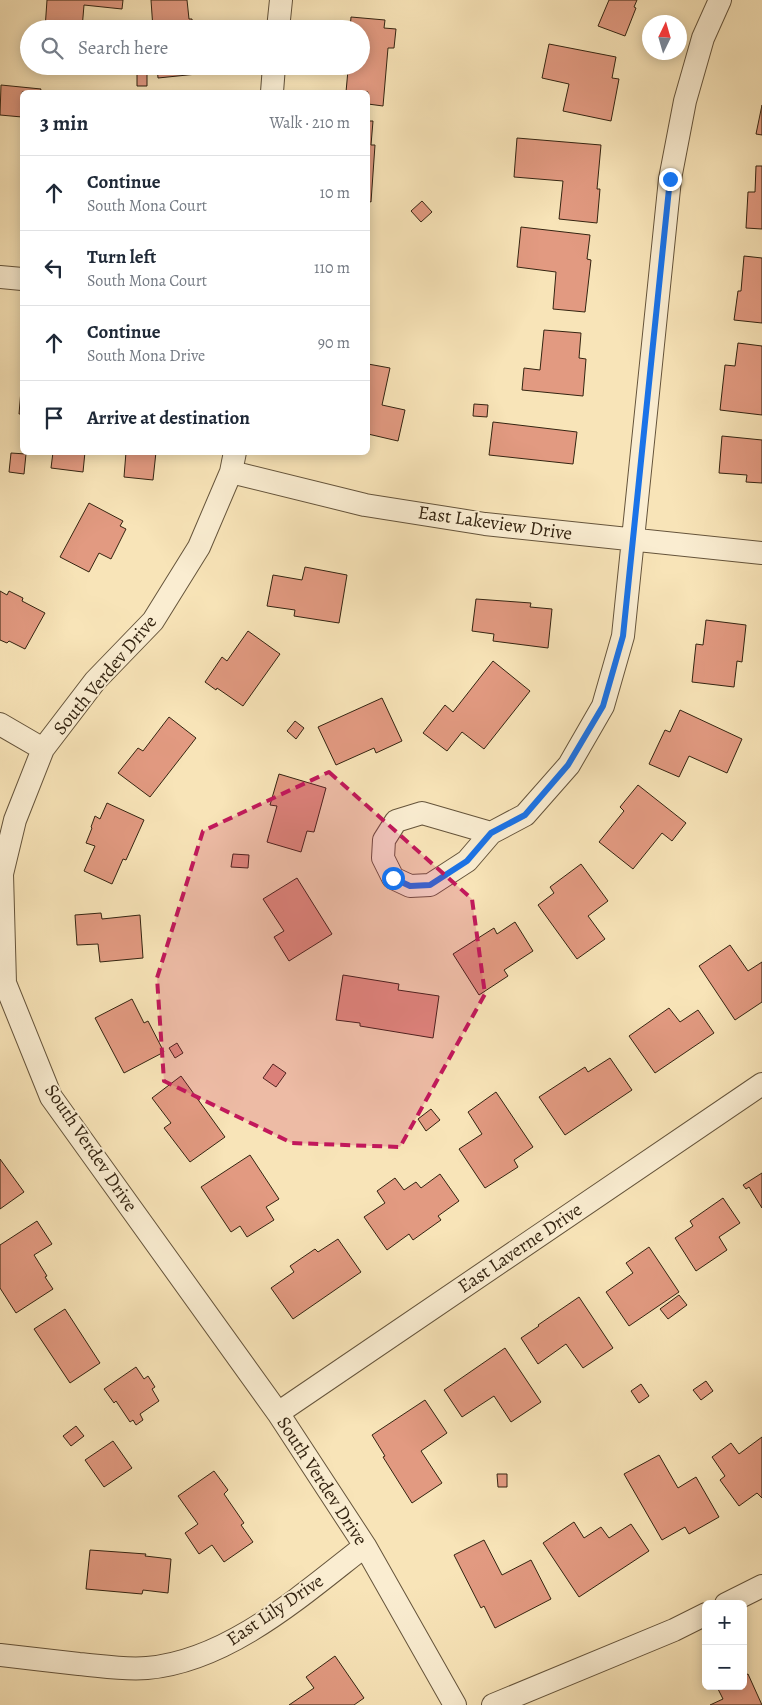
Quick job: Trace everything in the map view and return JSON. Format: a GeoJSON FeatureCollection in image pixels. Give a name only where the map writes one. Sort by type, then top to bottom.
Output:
{"type":"FeatureCollection","features":[{"type":"Feature","properties":{"kind":"street"},"geometry":{"type":"LineString","coordinates":[[279,20],[280,0]]}},
{"type":"Feature","properties":{"kind":"street"},"geometry":{"type":"LineString","coordinates":[[491,833],[525,815],[568,765],[603,706],[623,636],[670,179],[688,92],[703,38],[720,0]]}},
{"type":"Feature","properties":{"kind":"street"},"geometry":{"type":"LineString","coordinates":[[272,90],[273,75]]}},
{"type":"Feature","properties":{"kind":"street"},"geometry":{"type":"LineString","coordinates":[[0,277],[20,279]]}},
{"type":"Feature","properties":{"kind":"street","name":"East Lakeview Drive"},"geometry":{"type":"LineString","coordinates":[[233,462],[365,505],[485,524],[762,553]]}},
{"type":"Feature","properties":{"kind":"street","name":"South Verdev Drive"},"geometry":{"type":"LineString","coordinates":[[233,462],[199,547],[153,621],[95,681],[43,749],[15,820],[2,874],[5,983],[52,1097],[278,1413],[365,1546],[455,1705]]}},
{"type":"Feature","properties":{"kind":"street"},"geometry":{"type":"LineString","coordinates":[[0,724],[43,749]]}},
{"type":"Feature","properties":{"kind":"street","name":"East Laverne Drive"},"geometry":{"type":"LineString","coordinates":[[278,1413],[762,1084]]}},
{"type":"Feature","properties":{"kind":"street","name":"East Lily Drive"},"geometry":{"type":"LineString","coordinates":[[0,1655],[123,1669],[148,1668],[195,1657],[241,1637],[278,1612],[365,1546]]}},
{"type":"Feature","properties":{"kind":"street"},"geometry":{"type":"LineString","coordinates":[[734,1600],[762,1586]]}},
{"type":"Feature","properties":{"kind":"street"},"geometry":{"type":"LineString","coordinates":[[493,1705],[674,1630],[702,1616]]}},
{"type":"Feature","properties":{"kind":"highlighted area"},"geometry":{"type":"Polygon","coordinates":[[[329,772],[472,899],[485,994],[400,1147],[292,1143],[164,1081],[157,978],[203,831],[329,772]]]}},
{"type":"Feature","properties":{"kind":"building"},"geometry":{"type":"Polygon","coordinates":[[[47,0],[123,0],[122,9],[84,5],[83,20],[46,20],[47,0]]]}},
{"type":"Feature","properties":{"kind":"building"},"geometry":{"type":"Polygon","coordinates":[[[151,0],[187,0],[189,19],[192,20],[152,20],[151,0]]]}},
{"type":"Feature","properties":{"kind":"building"},"geometry":{"type":"Polygon","coordinates":[[[609,0],[637,0],[634,7],[636,8],[625,36],[598,26],[609,0]]]}},
{"type":"Feature","properties":{"kind":"building"},"geometry":{"type":"Polygon","coordinates":[[[351,17],[385,20],[384,28],[396,29],[394,48],[388,48],[383,106],[370,104],[370,90],[346,90],[348,75],[370,75],[370,20],[351,20],[351,17]]]}},
{"type":"Feature","properties":{"kind":"building"},"geometry":{"type":"Polygon","coordinates":[[[549,44],[616,57],[612,78],[619,79],[611,121],[563,111],[569,84],[542,78],[549,44]]]}},
{"type":"Feature","properties":{"kind":"building"},"geometry":{"type":"Polygon","coordinates":[[[137,75],[147,75],[147,86],[137,86],[137,75]]]}},
{"type":"Feature","properties":{"kind":"building"},"geometry":{"type":"Polygon","coordinates":[[[158,75],[187,75],[158,78],[158,75]]]}},
{"type":"Feature","properties":{"kind":"building"},"geometry":{"type":"Polygon","coordinates":[[[1,85],[41,89],[20,90],[20,117],[0,115],[1,85]]]}},
{"type":"Feature","properties":{"kind":"building"},"geometry":{"type":"Polygon","coordinates":[[[762,105],[762,135],[756,134],[762,105]]]}},
{"type":"Feature","properties":{"kind":"building"},"geometry":{"type":"Polygon","coordinates":[[[370,121],[373,121],[371,145],[375,145],[371,202],[370,121]]]}},
{"type":"Feature","properties":{"kind":"building"},"geometry":{"type":"Polygon","coordinates":[[[517,138],[601,145],[597,189],[600,189],[597,223],[559,219],[563,181],[514,177],[517,138]]]}},
{"type":"Feature","properties":{"kind":"building"},"geometry":{"type":"Polygon","coordinates":[[[756,166],[762,166],[762,229],[746,228],[748,192],[755,192],[756,166]]]}},
{"type":"Feature","properties":{"kind":"building"},"geometry":{"type":"Polygon","coordinates":[[[422,201],[432,212],[421,222],[411,211],[422,201]]]}},
{"type":"Feature","properties":{"kind":"building"},"geometry":{"type":"Polygon","coordinates":[[[521,227],[590,235],[587,259],[591,260],[585,312],[553,309],[556,272],[517,267],[521,227]]]}},
{"type":"Feature","properties":{"kind":"building"},"geometry":{"type":"Polygon","coordinates":[[[744,256],[762,258],[762,323],[734,320],[738,291],[741,291],[744,256]]]}},
{"type":"Feature","properties":{"kind":"building"},"geometry":{"type":"Polygon","coordinates":[[[544,330],[581,333],[579,358],[586,359],[583,396],[522,390],[524,368],[540,370],[544,330]]]}},
{"type":"Feature","properties":{"kind":"building"},"geometry":{"type":"Polygon","coordinates":[[[738,343],[762,346],[762,415],[720,410],[725,365],[735,366],[738,343]]]}},
{"type":"Feature","properties":{"kind":"building"},"geometry":{"type":"Polygon","coordinates":[[[370,364],[390,368],[382,405],[405,410],[398,441],[370,434],[370,364]]]}},
{"type":"Feature","properties":{"kind":"building"},"geometry":{"type":"Polygon","coordinates":[[[474,404],[488,405],[487,417],[473,416],[474,404]]]}},
{"type":"Feature","properties":{"kind":"building"},"geometry":{"type":"Polygon","coordinates":[[[493,422],[577,432],[573,464],[489,455],[493,422]]]}},
{"type":"Feature","properties":{"kind":"building"},"geometry":{"type":"Polygon","coordinates":[[[722,436],[762,440],[762,483],[746,482],[747,475],[719,473],[722,436]]]}},
{"type":"Feature","properties":{"kind":"building"},"geometry":{"type":"Polygon","coordinates":[[[11,453],[26,455],[24,474],[9,472],[11,453]]]}},
{"type":"Feature","properties":{"kind":"building"},"geometry":{"type":"Polygon","coordinates":[[[53,455],[85,455],[83,472],[51,468],[53,455]]]}},
{"type":"Feature","properties":{"kind":"building"},"geometry":{"type":"Polygon","coordinates":[[[126,455],[156,455],[153,480],[124,477],[126,455]]]}},
{"type":"Feature","properties":{"kind":"building"},"geometry":{"type":"Polygon","coordinates":[[[89,503],[123,521],[120,526],[126,529],[111,559],[99,553],[89,572],[60,557],[89,503]]]}},
{"type":"Feature","properties":{"kind":"building"},"geometry":{"type":"Polygon","coordinates":[[[305,567],[347,575],[339,623],[294,616],[295,610],[267,606],[273,575],[302,580],[305,567]]]}},
{"type":"Feature","properties":{"kind":"building"},"geometry":{"type":"Polygon","coordinates":[[[0,591],[7,595],[9,591],[23,598],[22,601],[45,613],[25,649],[9,641],[7,643],[0,640],[0,591]]]}},
{"type":"Feature","properties":{"kind":"building"},"geometry":{"type":"Polygon","coordinates":[[[476,599],[531,603],[530,607],[552,609],[548,648],[493,641],[494,634],[472,631],[476,599]]]}},
{"type":"Feature","properties":{"kind":"building"},"geometry":{"type":"Polygon","coordinates":[[[706,620],[746,625],[742,662],[737,661],[734,687],[692,682],[696,644],[703,645],[706,620]]]}},
{"type":"Feature","properties":{"kind":"building"},"geometry":{"type":"Polygon","coordinates":[[[248,631],[280,654],[243,706],[205,682],[222,657],[227,661],[248,631]]]}},
{"type":"Feature","properties":{"kind":"building"},"geometry":{"type":"Polygon","coordinates":[[[493,661],[530,691],[484,749],[462,732],[447,751],[423,733],[445,705],[453,712],[493,661]]]}},
{"type":"Feature","properties":{"kind":"building"},"geometry":{"type":"Polygon","coordinates":[[[382,698],[402,741],[376,753],[374,748],[336,765],[318,727],[382,698]]]}},
{"type":"Feature","properties":{"kind":"building"},"geometry":{"type":"Polygon","coordinates":[[[680,710],[742,739],[727,773],[689,756],[679,777],[649,764],[665,730],[670,732],[680,710]]]}},
{"type":"Feature","properties":{"kind":"building"},"geometry":{"type":"Polygon","coordinates":[[[169,717],[196,738],[150,797],[118,773],[138,748],[143,751],[169,717]]]}},
{"type":"Feature","properties":{"kind":"building"},"geometry":{"type":"Polygon","coordinates":[[[295,721],[304,728],[296,739],[287,731],[295,721]]]}},
{"type":"Feature","properties":{"kind":"building"},"geometry":{"type":"Polygon","coordinates":[[[279,774],[326,788],[314,832],[307,831],[301,852],[267,842],[277,806],[270,805],[279,774]]]}},
{"type":"Feature","properties":{"kind":"building"},"geometry":{"type":"Polygon","coordinates":[[[638,785],[686,823],[672,841],[662,833],[633,869],[599,842],[624,811],[620,807],[638,785]]]}},
{"type":"Feature","properties":{"kind":"building"},"geometry":{"type":"Polygon","coordinates":[[[107,803],[144,820],[126,860],[123,859],[112,884],[84,871],[95,846],[86,843],[91,827],[95,816],[100,819],[107,803]]]}},
{"type":"Feature","properties":{"kind":"building"},"geometry":{"type":"Polygon","coordinates":[[[233,854],[249,855],[248,868],[231,867],[233,854]]]}},
{"type":"Feature","properties":{"kind":"building"},"geometry":{"type":"Polygon","coordinates":[[[581,864],[608,901],[588,916],[605,939],[577,959],[538,905],[554,893],[550,887],[581,864]]]}},
{"type":"Feature","properties":{"kind":"building"},"geometry":{"type":"Polygon","coordinates":[[[297,878],[332,934],[289,961],[274,937],[284,931],[263,899],[297,878]]]}},
{"type":"Feature","properties":{"kind":"building"},"geometry":{"type":"Polygon","coordinates":[[[101,913],[102,919],[140,915],[143,958],[100,962],[98,944],[77,945],[75,915],[101,913]]]}},
{"type":"Feature","properties":{"kind":"building"},"geometry":{"type":"Polygon","coordinates":[[[515,922],[533,951],[504,970],[508,976],[479,995],[453,954],[494,928],[497,934],[515,922]]]}},
{"type":"Feature","properties":{"kind":"building"},"geometry":{"type":"Polygon","coordinates":[[[730,945],[748,971],[762,962],[762,1002],[735,1020],[699,966],[730,945]]]}},
{"type":"Feature","properties":{"kind":"building"},"geometry":{"type":"Polygon","coordinates":[[[343,975],[399,984],[398,990],[439,996],[433,1038],[360,1026],[360,1023],[336,1020],[343,975]]]}},
{"type":"Feature","properties":{"kind":"building"},"geometry":{"type":"Polygon","coordinates":[[[132,999],[144,1023],[148,1021],[164,1052],[124,1073],[95,1018],[132,999]]]}},
{"type":"Feature","properties":{"kind":"building"},"geometry":{"type":"Polygon","coordinates":[[[669,1008],[680,1022],[698,1010],[714,1033],[655,1073],[629,1036],[669,1008]]]}},
{"type":"Feature","properties":{"kind":"building"},"geometry":{"type":"Polygon","coordinates":[[[177,1043],[183,1053],[175,1058],[169,1048],[177,1043]]]}},
{"type":"Feature","properties":{"kind":"building"},"geometry":{"type":"Polygon","coordinates":[[[610,1058],[632,1090],[565,1135],[539,1097],[585,1067],[588,1072],[610,1058]]]}},
{"type":"Feature","properties":{"kind":"building"},"geometry":{"type":"Polygon","coordinates":[[[273,1064],[286,1073],[276,1087],[263,1078],[273,1064]]]}},
{"type":"Feature","properties":{"kind":"building"},"geometry":{"type":"Polygon","coordinates":[[[181,1076],[225,1137],[190,1162],[164,1128],[171,1123],[152,1098],[181,1076]]]}},
{"type":"Feature","properties":{"kind":"building"},"geometry":{"type":"Polygon","coordinates":[[[496,1092],[533,1147],[514,1160],[518,1167],[485,1188],[459,1149],[482,1134],[468,1112],[496,1092]]]}},
{"type":"Feature","properties":{"kind":"building"},"geometry":{"type":"Polygon","coordinates":[[[431,1109],[440,1120],[426,1131],[418,1119],[431,1109]]]}},
{"type":"Feature","properties":{"kind":"building"},"geometry":{"type":"Polygon","coordinates":[[[250,1155],[279,1199],[266,1207],[274,1220],[247,1237],[240,1226],[231,1232],[201,1187],[250,1155]]]}},
{"type":"Feature","properties":{"kind":"building"},"geometry":{"type":"Polygon","coordinates":[[[0,1159],[24,1192],[0,1209],[0,1159]]]}},
{"type":"Feature","properties":{"kind":"building"},"geometry":{"type":"Polygon","coordinates":[[[762,1173],[762,1208],[749,1187],[746,1189],[743,1185],[762,1173]]]}},
{"type":"Feature","properties":{"kind":"building"},"geometry":{"type":"Polygon","coordinates":[[[440,1174],[459,1201],[438,1216],[441,1220],[413,1240],[409,1234],[387,1250],[364,1217],[385,1203],[377,1191],[395,1178],[404,1190],[416,1182],[421,1188],[440,1174]]]}},
{"type":"Feature","properties":{"kind":"building"},"geometry":{"type":"Polygon","coordinates":[[[723,1198],[740,1223],[719,1237],[727,1250],[696,1271],[675,1238],[693,1226],[690,1221],[723,1198]]]}},
{"type":"Feature","properties":{"kind":"building"},"geometry":{"type":"Polygon","coordinates":[[[37,1221],[52,1244],[34,1255],[53,1289],[16,1313],[0,1288],[0,1245],[37,1221]]]}},
{"type":"Feature","properties":{"kind":"building"},"geometry":{"type":"Polygon","coordinates":[[[338,1239],[361,1272],[293,1319],[271,1288],[294,1272],[290,1266],[315,1249],[318,1252],[338,1239]]]}},
{"type":"Feature","properties":{"kind":"building"},"geometry":{"type":"Polygon","coordinates":[[[649,1247],[679,1292],[629,1326],[606,1292],[633,1273],[626,1263],[649,1247]]]}},
{"type":"Feature","properties":{"kind":"building"},"geometry":{"type":"Polygon","coordinates":[[[679,1295],[687,1305],[668,1319],[660,1309],[679,1295]]]}},
{"type":"Feature","properties":{"kind":"building"},"geometry":{"type":"Polygon","coordinates":[[[579,1297],[613,1348],[583,1368],[566,1344],[538,1364],[521,1338],[579,1297]]]}},
{"type":"Feature","properties":{"kind":"building"},"geometry":{"type":"Polygon","coordinates":[[[65,1309],[100,1363],[70,1383],[34,1329],[65,1309]]]}},
{"type":"Feature","properties":{"kind":"building"},"geometry":{"type":"Polygon","coordinates":[[[505,1348],[541,1402],[511,1422],[494,1396],[462,1417],[444,1390],[505,1348]]]}},
{"type":"Feature","properties":{"kind":"building"},"geometry":{"type":"Polygon","coordinates":[[[136,1367],[144,1379],[148,1376],[155,1387],[152,1389],[159,1401],[140,1414],[143,1420],[136,1425],[133,1420],[130,1422],[116,1401],[114,1403],[104,1389],[136,1367]]]}},
{"type":"Feature","properties":{"kind":"building"},"geometry":{"type":"Polygon","coordinates":[[[706,1381],[713,1391],[701,1400],[693,1390],[706,1381]]]}},
{"type":"Feature","properties":{"kind":"building"},"geometry":{"type":"Polygon","coordinates":[[[641,1384],[649,1396],[639,1403],[631,1391],[641,1384]]]}},
{"type":"Feature","properties":{"kind":"building"},"geometry":{"type":"Polygon","coordinates":[[[425,1400],[447,1433],[421,1451],[442,1483],[412,1503],[383,1457],[385,1456],[372,1435],[425,1400]]]}},
{"type":"Feature","properties":{"kind":"building"},"geometry":{"type":"Polygon","coordinates":[[[76,1426],[84,1436],[71,1446],[63,1436],[76,1426]]]}},
{"type":"Feature","properties":{"kind":"building"},"geometry":{"type":"Polygon","coordinates":[[[762,1437],[762,1498],[757,1493],[739,1506],[720,1480],[725,1476],[712,1457],[731,1443],[739,1454],[762,1437]]]}},
{"type":"Feature","properties":{"kind":"building"},"geometry":{"type":"Polygon","coordinates":[[[113,1441],[132,1468],[104,1487],[85,1460],[113,1441]]]}},
{"type":"Feature","properties":{"kind":"building"},"geometry":{"type":"Polygon","coordinates":[[[659,1455],[678,1488],[696,1477],[719,1517],[689,1534],[685,1527],[662,1540],[624,1474],[659,1455]]]}},
{"type":"Feature","properties":{"kind":"building"},"geometry":{"type":"Polygon","coordinates":[[[214,1471],[228,1490],[224,1494],[244,1523],[241,1525],[253,1542],[224,1562],[212,1545],[199,1554],[185,1533],[198,1524],[178,1496],[214,1471]]]}},
{"type":"Feature","properties":{"kind":"building"},"geometry":{"type":"Polygon","coordinates":[[[497,1474],[507,1474],[507,1487],[498,1487],[497,1474]]]}},
{"type":"Feature","properties":{"kind":"building"},"geometry":{"type":"Polygon","coordinates":[[[574,1522],[584,1538],[601,1527],[609,1538],[631,1524],[649,1551],[579,1597],[543,1543],[574,1522]]]}},
{"type":"Feature","properties":{"kind":"building"},"geometry":{"type":"Polygon","coordinates":[[[484,1540],[502,1575],[531,1560],[551,1599],[495,1628],[484,1606],[481,1608],[454,1555],[484,1540]]]}},
{"type":"Feature","properties":{"kind":"building"},"geometry":{"type":"Polygon","coordinates":[[[90,1550],[146,1554],[145,1556],[171,1559],[168,1593],[143,1590],[142,1594],[86,1589],[90,1550]]]}},
{"type":"Feature","properties":{"kind":"building"},"geometry":{"type":"Polygon","coordinates":[[[335,1656],[364,1698],[354,1705],[289,1705],[314,1688],[306,1677],[335,1656]]]}},
{"type":"Feature","properties":{"kind":"building"},"geometry":{"type":"Polygon","coordinates":[[[747,1674],[762,1705],[710,1705],[723,1699],[718,1690],[747,1690],[747,1674]]]}},
{"type":"Feature","properties":{"kind":"route"},"geometry":{"type":"LineString","coordinates":[[393,878],[410,886],[430,885],[467,861],[491,833],[525,815],[568,765],[603,706],[623,636],[670,179]]}}]}
